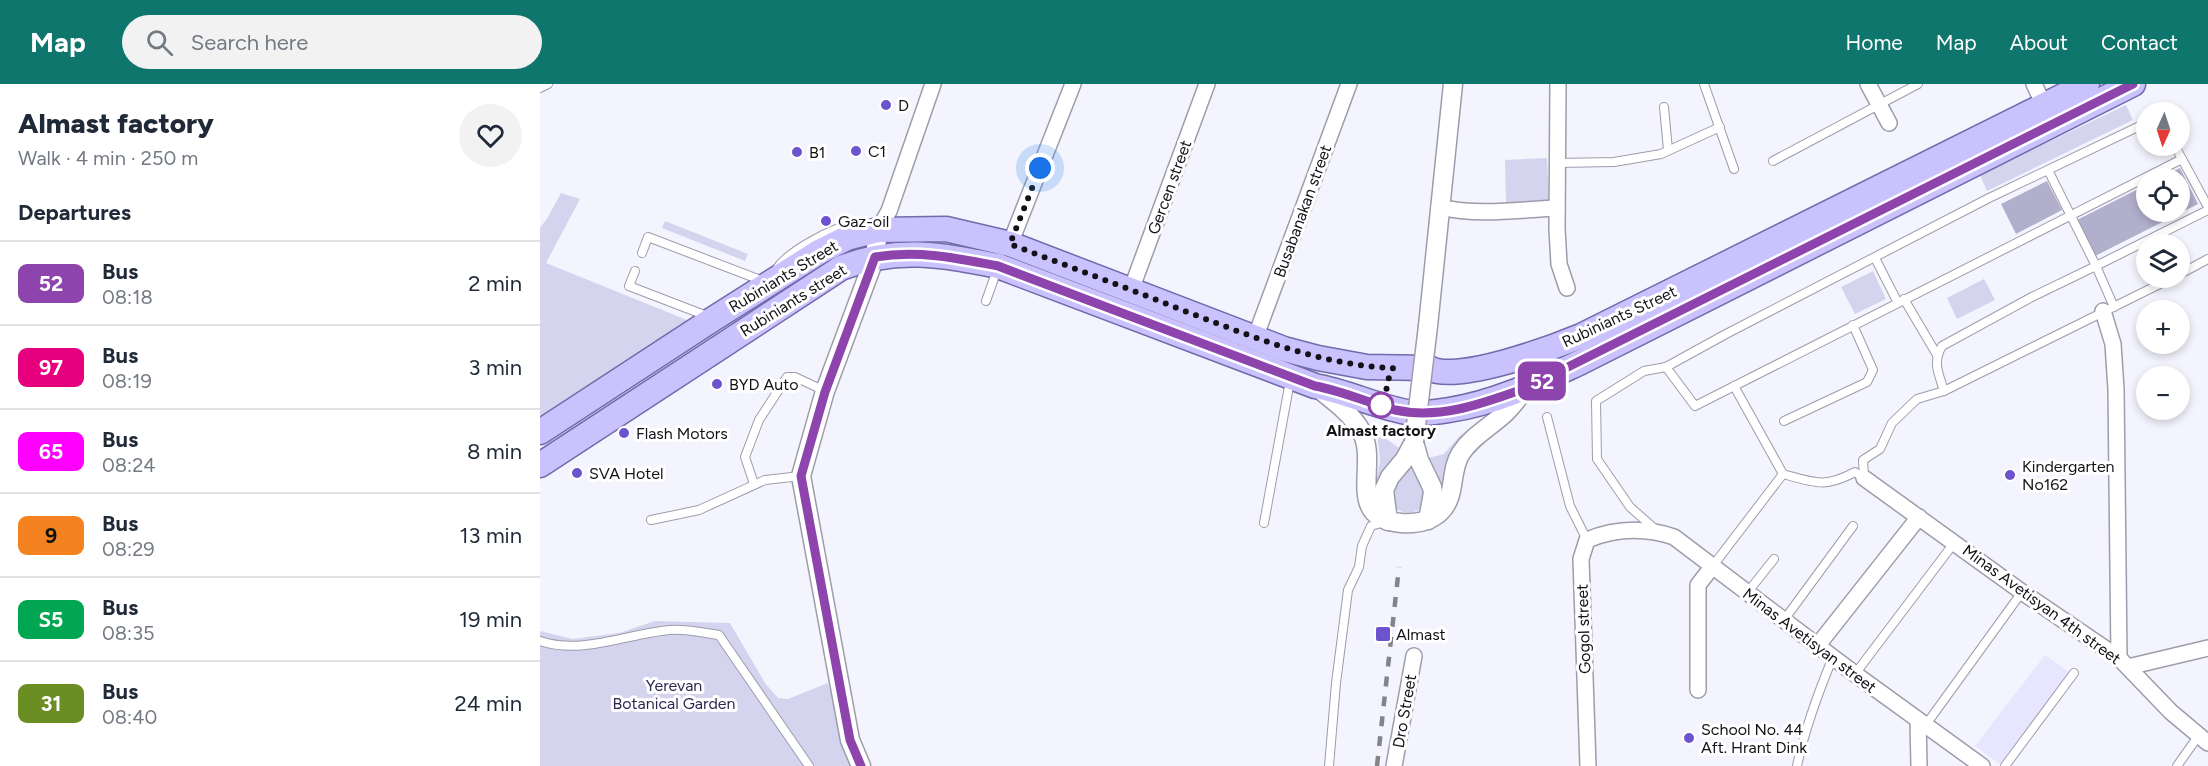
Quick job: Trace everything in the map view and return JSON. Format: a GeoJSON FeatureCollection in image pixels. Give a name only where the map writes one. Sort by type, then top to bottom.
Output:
{"type":"FeatureCollection","features":[{"type":"Feature","properties":{"kind":"main road","name":"Rubiniants Street"},"geometry":{"type":"LineString","coordinates":[[540,432],[768,283],[821,244],[878,230],[946,229],[1010,244],[1255,338],[1318,358],[1367,367],[1429,368],[1435,372],[1499,363],[1528,356],[1581,336],[2039,95],[2087,84]]}},
{"type":"Feature","properties":{"kind":"main road","name":"Rubiniants street"},"geometry":{"type":"LineString","coordinates":[[540,465],[841,268],[875,257],[914,253],[946,256],[998,266],[1315,386],[1336,390],[1390,408],[1415,413],[1474,406],[1526,388],[2133,84]]}},
{"type":"Feature","properties":{"kind":"main road"},"geometry":{"type":"LineString","coordinates":[[1390,408],[1385,396],[1387,382],[1393,368]]}},
{"type":"Feature","properties":{"kind":"main road"},"geometry":{"type":"LineString","coordinates":[[1434,412],[1438,398],[1436,386],[1438,379],[1433,375],[1435,372]]}},
{"type":"Feature","properties":{"kind":"street"},"geometry":{"type":"LineString","coordinates":[[861,766],[850,740],[801,476],[825,392],[875,257],[878,230],[889,211],[933,84]]}},
{"type":"Feature","properties":{"kind":"street"},"geometry":{"type":"LineString","coordinates":[[1010,244],[1073,84]]}},
{"type":"Feature","properties":{"kind":"street","name":"Gercen street"},"geometry":{"type":"LineString","coordinates":[[1131,290],[1207,84]]}},
{"type":"Feature","properties":{"kind":"street","name":"Busabanakan street"},"geometry":{"type":"LineString","coordinates":[[1255,338],[1349,84]]}},
{"type":"Feature","properties":{"kind":"street"},"geometry":{"type":"LineString","coordinates":[[1388,521],[1384,496],[1386,484],[1405,459],[1414,442],[1453,84]]}},
{"type":"Feature","properties":{"kind":"street"},"geometry":{"type":"LineString","coordinates":[[1558,84],[1559,264],[1567,288]]}},
{"type":"Feature","properties":{"kind":"street"},"geometry":{"type":"LineString","coordinates":[[1868,84],[1888,123]]}},
{"type":"Feature","properties":{"kind":"street"},"geometry":{"type":"LineString","coordinates":[[1439,207],[1461,211],[1496,212],[1557,208]]}},
{"type":"Feature","properties":{"kind":"street"},"geometry":{"type":"LineString","coordinates":[[2108,309],[2116,389],[2123,663],[2208,648]]}},
{"type":"Feature","properties":{"kind":"street"},"geometry":{"type":"LineString","coordinates":[[1315,386],[1339,405],[1362,432],[1366,445],[1369,505],[1373,512],[1388,521],[1405,524],[1428,520],[1441,511],[1451,494],[1457,459],[1463,450],[1473,438],[1505,413],[1526,388]]}},
{"type":"Feature","properties":{"kind":"street"},"geometry":{"type":"LineString","coordinates":[[1414,442],[1419,460],[1432,487],[1428,520]]}},
{"type":"Feature","properties":{"kind":"street","name":"Minas Avetisyan 4th street"},"geometry":{"type":"LineString","coordinates":[[1864,478],[2123,663],[2170,712],[2203,739]]}},
{"type":"Feature","properties":{"kind":"street"},"geometry":{"type":"LineString","coordinates":[[1818,645],[1919,517]]}},
{"type":"Feature","properties":{"kind":"street","name":"Minas Avetisyan street"},"geometry":{"type":"LineString","coordinates":[[1587,540],[1602,534],[1634,529],[1657,531],[1674,537],[1855,674],[1982,766]]}},
{"type":"Feature","properties":{"kind":"street","name":"Gogol street"},"geometry":{"type":"LineString","coordinates":[[1587,540],[1581,560],[1588,766]]}},
{"type":"Feature","properties":{"kind":"street"},"geometry":{"type":"LineString","coordinates":[[1698,690],[1698,585],[1712,567]]}},
{"type":"Feature","properties":{"kind":"street","name":"Dro Street"},"geometry":{"type":"LineString","coordinates":[[1394,766],[1414,656]]}},
{"type":"Feature","properties":{"kind":"street"},"geometry":{"type":"LineString","coordinates":[[1919,766],[1921,723]]}},
{"type":"Feature","properties":{"kind":"lane"},"geometry":{"type":"LineString","coordinates":[[540,88],[548,84]]}},
{"type":"Feature","properties":{"kind":"lane"},"geometry":{"type":"LineString","coordinates":[[1704,84],[1734,169]]}},
{"type":"Feature","properties":{"kind":"lane"},"geometry":{"type":"LineString","coordinates":[[1773,161],[1918,84]]}},
{"type":"Feature","properties":{"kind":"lane"},"geometry":{"type":"LineString","coordinates":[[1664,107],[1668,150]]}},
{"type":"Feature","properties":{"kind":"lane"},"geometry":{"type":"LineString","coordinates":[[1557,163],[1614,162],[1661,154],[1720,128]]}},
{"type":"Feature","properties":{"kind":"lane"},"geometry":{"type":"LineString","coordinates":[[1657,531],[1630,507],[1597,459],[1596,401],[1644,370],[1666,367],[1989,198],[2136,128]]}},
{"type":"Feature","properties":{"kind":"lane"},"geometry":{"type":"LineString","coordinates":[[1944,391],[1936,366],[1937,355],[1942,346],[2032,297],[2208,208],[2180,156]]}},
{"type":"Feature","properties":{"kind":"lane"},"geometry":{"type":"LineString","coordinates":[[1666,367],[1695,406],[2182,159]]}},
{"type":"Feature","properties":{"kind":"lane"},"geometry":{"type":"LineString","coordinates":[[2048,170],[2096,266],[2108,309]]}},
{"type":"Feature","properties":{"kind":"lane"},"geometry":{"type":"LineString","coordinates":[[642,253],[648,237],[768,283]]}},
{"type":"Feature","properties":{"kind":"lane"},"geometry":{"type":"LineString","coordinates":[[1875,258],[1937,355]]}},
{"type":"Feature","properties":{"kind":"lane"},"geometry":{"type":"LineString","coordinates":[[2190,269],[2208,259]]}},
{"type":"Feature","properties":{"kind":"lane"},"geometry":{"type":"LineString","coordinates":[[986,301],[998,266]]}},
{"type":"Feature","properties":{"kind":"lane"},"geometry":{"type":"LineString","coordinates":[[635,271],[629,286],[712,319]]}},
{"type":"Feature","properties":{"kind":"lane"},"geometry":{"type":"LineString","coordinates":[[1864,478],[1863,460],[1880,449],[1892,423],[1917,399],[1944,391],[2151,288]]}},
{"type":"Feature","properties":{"kind":"lane"},"geometry":{"type":"LineString","coordinates":[[1784,421],[1867,382],[1873,370],[1853,326]]}},
{"type":"Feature","properties":{"kind":"lane"},"geometry":{"type":"LineString","coordinates":[[1264,523],[1291,376]]}},
{"type":"Feature","properties":{"kind":"lane"},"geometry":{"type":"LineString","coordinates":[[754,484],[745,457],[759,420],[787,377],[795,377],[825,392]]}},
{"type":"Feature","properties":{"kind":"lane"},"geometry":{"type":"LineString","coordinates":[[1734,386],[1783,474],[1817,484],[1839,481],[1855,472],[1864,478]]}},
{"type":"Feature","properties":{"kind":"lane"},"geometry":{"type":"LineString","coordinates":[[1547,417],[1570,506],[1587,540]]}},
{"type":"Feature","properties":{"kind":"lane"},"geometry":{"type":"LineString","coordinates":[[1712,567],[1783,474]]}},
{"type":"Feature","properties":{"kind":"lane"},"geometry":{"type":"LineString","coordinates":[[651,520],[699,510],[765,480],[801,476]]}},
{"type":"Feature","properties":{"kind":"lane"},"geometry":{"type":"LineString","coordinates":[[1329,766],[1336,683],[1348,590],[1359,567],[1362,546],[1371,526],[1388,521]]}},
{"type":"Feature","properties":{"kind":"lane"},"geometry":{"type":"LineString","coordinates":[[1784,620],[1853,526]]}},
{"type":"Feature","properties":{"kind":"lane"},"geometry":{"type":"LineString","coordinates":[[1855,674],[1955,542]]}},
{"type":"Feature","properties":{"kind":"lane"},"geometry":{"type":"LineString","coordinates":[[1748,593],[1774,559]]}},
{"type":"Feature","properties":{"kind":"lane"},"geometry":{"type":"LineString","coordinates":[[1921,723],[2022,592]]}},
{"type":"Feature","properties":{"kind":"lane"},"geometry":{"type":"LineString","coordinates":[[540,641],[549,644],[582,645],[671,629],[719,635],[809,766]]}},
{"type":"Feature","properties":{"kind":"lane"},"geometry":{"type":"LineString","coordinates":[[1797,766],[1804,733],[1833,657]]}},
{"type":"Feature","properties":{"kind":"lane"},"geometry":{"type":"LineString","coordinates":[[2005,766],[2074,673]]}},
{"type":"Feature","properties":{"kind":"lane"},"geometry":{"type":"LineString","coordinates":[[2177,766],[2203,739]]}},
{"type":"Feature","properties":{"kind":"shaded area"},"geometry":{"type":"Polygon","coordinates":[[[2047,181],[2062,210],[2016,234],[2001,204],[2047,181]]]}},
{"type":"Feature","properties":{"kind":"shaded area"},"geometry":{"type":"Polygon","coordinates":[[[2190,188],[2198,204],[2190,208],[2190,188]]]}},
{"type":"Feature","properties":{"kind":"shaded area"},"geometry":{"type":"Polygon","coordinates":[[[2136,190],[2136,222],[2162,222],[2095,256],[2077,220],[2136,190]]]}},
{"type":"Feature","properties":{"kind":"shaded area"},"geometry":{"type":"Polygon","coordinates":[[[2045,655],[2073,675],[2001,765],[1975,746],[2045,655]]]}},
{"type":"Feature","properties":{"kind":"green space"},"geometry":{"type":"Polygon","coordinates":[[[2126,105],[2133,120],[1987,191],[1980,175],[2126,105]]]}},
{"type":"Feature","properties":{"kind":"green space"},"geometry":{"type":"Polygon","coordinates":[[[1547,158],[1549,201],[1506,203],[1505,160],[1547,158]]]}},
{"type":"Feature","properties":{"kind":"green space"},"geometry":{"type":"Polygon","coordinates":[[[561,193],[580,199],[546,263],[687,320],[540,421],[540,228],[561,193]]]}},
{"type":"Feature","properties":{"kind":"green space"},"geometry":{"type":"Polygon","coordinates":[[[665,221],[748,254],[745,261],[662,228],[665,221]]]}},
{"type":"Feature","properties":{"kind":"green space"},"geometry":{"type":"Polygon","coordinates":[[[1873,271],[1886,299],[1855,314],[1841,287],[1873,271]]]}},
{"type":"Feature","properties":{"kind":"green space"},"geometry":{"type":"Polygon","coordinates":[[[1984,279],[1995,300],[1957,319],[1947,298],[1984,279]]]}},
{"type":"Feature","properties":{"kind":"green space"},"geometry":{"type":"Polygon","coordinates":[[[1464,431],[1457,444],[1442,500],[1428,458],[1444,454],[1464,431]]]}},
{"type":"Feature","properties":{"kind":"green space"},"geometry":{"type":"Polygon","coordinates":[[[1377,432],[1399,448],[1398,454],[1375,490],[1380,460],[1377,432]]]}},
{"type":"Feature","properties":{"kind":"green space"},"geometry":{"type":"Polygon","coordinates":[[[1412,460],[1427,484],[1424,506],[1408,513],[1393,506],[1389,492],[1412,460]]]}},
{"type":"Feature","properties":{"kind":"green space","name":"Yerevan Botanical Garden"},"geometry":{"type":"Polygon","coordinates":[[[655,621],[730,623],[765,683],[778,698],[788,699],[828,683],[856,766],[540,766],[540,631],[573,639],[619,633],[655,621]]]}},
{"type":"Feature","properties":{"kind":"railway"},"geometry":{"type":"LineString","coordinates":[[1377,766],[1399,567]]}},
{"type":"Feature","properties":{"kind":"bus line","name":"52"},"geometry":{"type":"LineString","coordinates":[[861,766],[850,740],[801,476],[825,392],[875,257],[914,253],[946,256],[998,266],[1315,386],[1336,390],[1395,410],[1415,413],[1434,412],[1474,406],[1526,388],[2133,84]]}},
{"type":"Feature","properties":{"kind":"place","name":"D"},"geometry":{"type":"Point","coordinates":[886,105]}},
{"type":"Feature","properties":{"kind":"place","name":"C1"},"geometry":{"type":"Point","coordinates":[856,151]}},
{"type":"Feature","properties":{"kind":"place","name":"B1"},"geometry":{"type":"Point","coordinates":[797,152]}},
{"type":"Feature","properties":{"kind":"place","name":"Gaz-oil"},"geometry":{"type":"Point","coordinates":[826,221]}},
{"type":"Feature","properties":{"kind":"place","name":"BYD Auto"},"geometry":{"type":"Point","coordinates":[717,384]}},
{"type":"Feature","properties":{"kind":"place","name":"Almast factory"},"geometry":{"type":"Point","coordinates":[1381,405]}},
{"type":"Feature","properties":{"kind":"place","name":"Flash Motors"},"geometry":{"type":"Point","coordinates":[624,433]}},
{"type":"Feature","properties":{"kind":"place","name":"SVA Hotel"},"geometry":{"type":"Point","coordinates":[577,473]}},
{"type":"Feature","properties":{"kind":"place","name":"Kindergarten No162"},"geometry":{"type":"Point","coordinates":[2010,475]}},
{"type":"Feature","properties":{"kind":"place","name":"Almast"},"geometry":{"type":"Point","coordinates":[1383,634]}},
{"type":"Feature","properties":{"kind":"place","name":"School No. 44 Aft. Hrant Dink"},"geometry":{"type":"Point","coordinates":[1689,738]}},
{"type":"Feature","properties":{"kind":"route"},"geometry":{"type":"LineString","coordinates":[[1040,168],[1010,244],[1284,349],[1336,362],[1393,368],[1387,382],[1385,396],[1390,408],[1381,405]]}}]}
